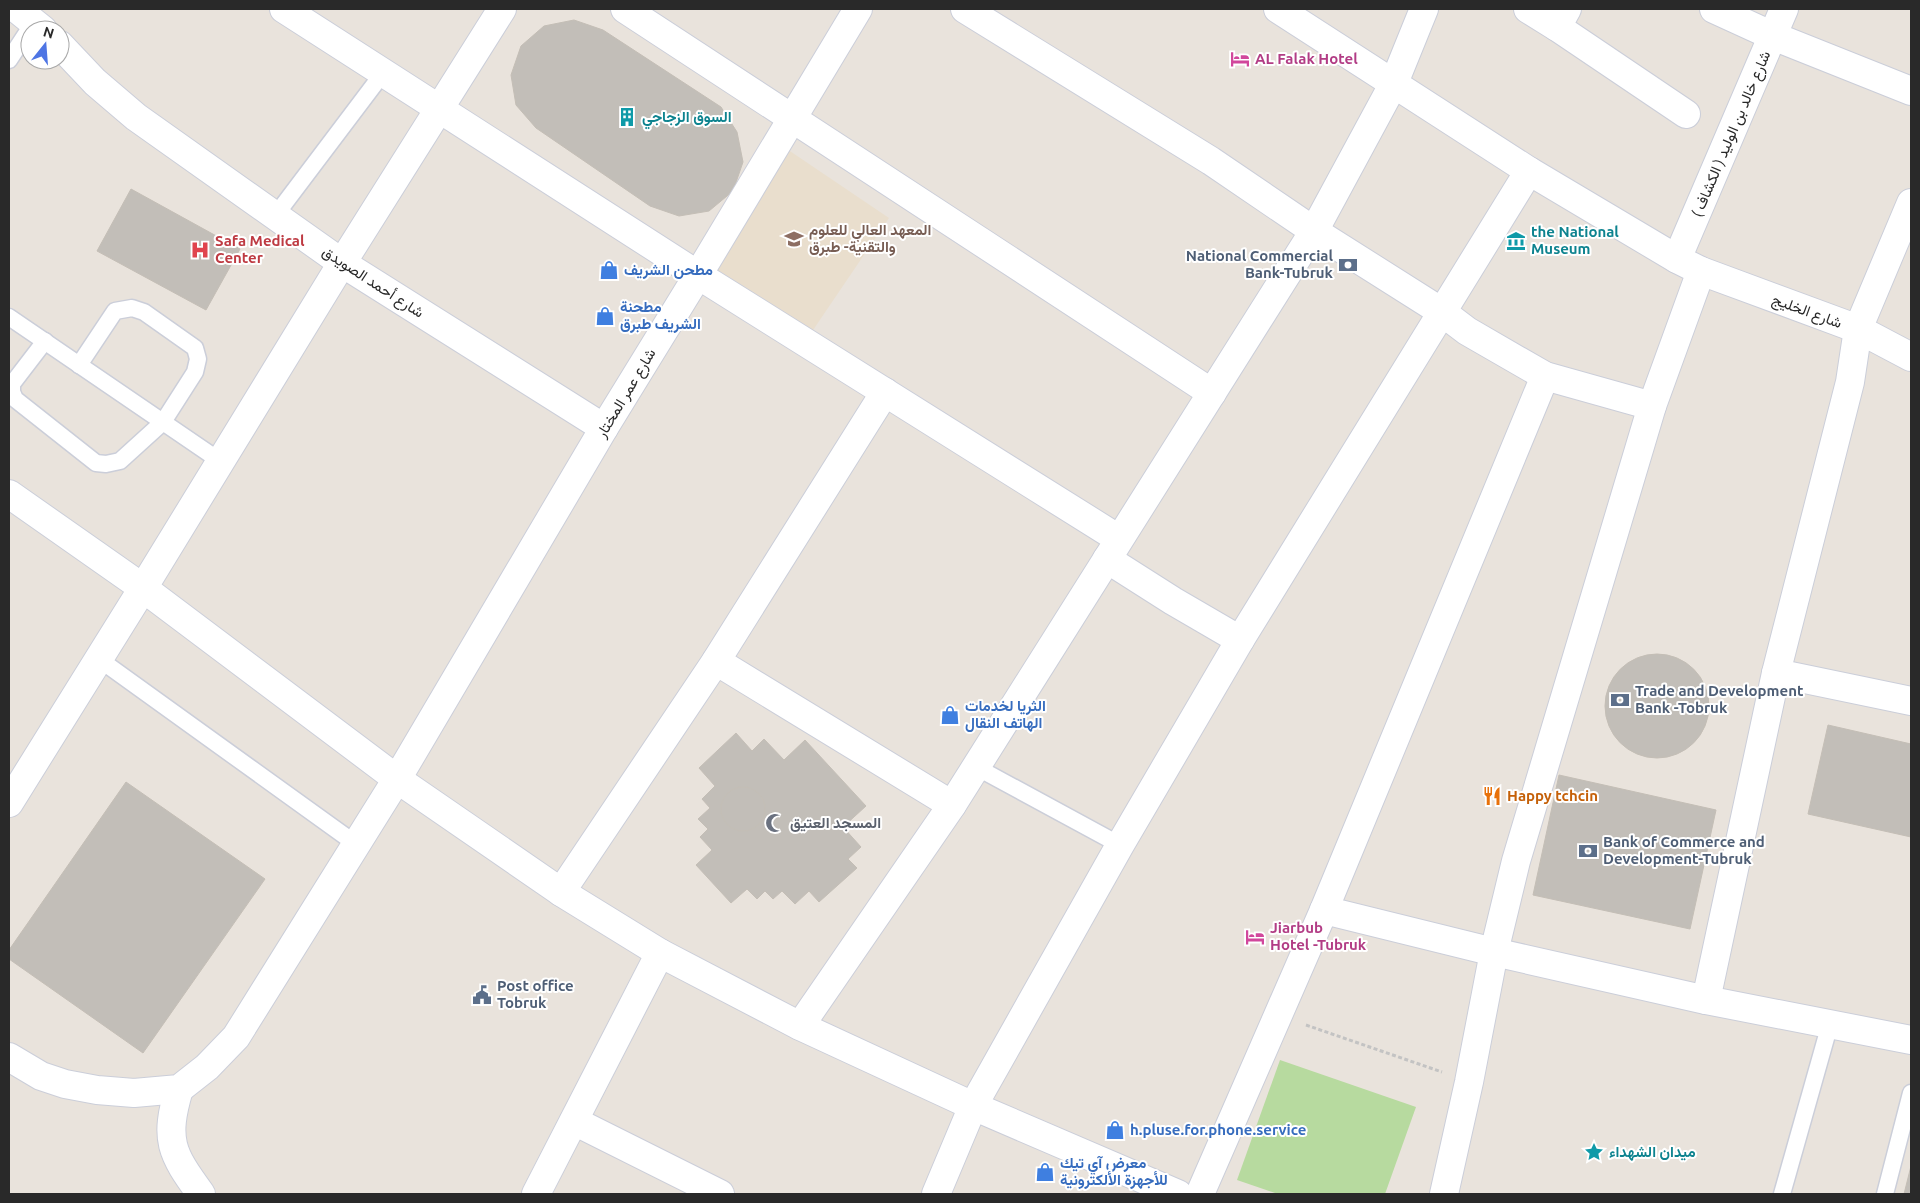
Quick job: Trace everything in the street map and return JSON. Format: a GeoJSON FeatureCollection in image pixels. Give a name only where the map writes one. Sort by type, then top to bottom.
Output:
{"type":"FeatureCollection","features":[{"type":"Feature","properties":{"kind":"street"},"geometry":{"type":"LineString","coordinates":[[284,9],[698,275],[885,392],[1113,549],[1172,600],[1240,640]]}},
{"type":"Feature","properties":{"kind":"street"},"geometry":{"type":"LineString","coordinates":[[9,803],[144,588],[342,263],[502,9]]}},
{"type":"Feature","properties":{"kind":"street"},"geometry":{"type":"LineString","coordinates":[[625,9],[1212,393]]}},
{"type":"Feature","properties":{"kind":"street","name":"شارع عمر المختار"},"geometry":{"type":"LineString","coordinates":[[179,1089],[222,1053],[236,1037],[397,779],[604,428],[858,9]]}},
{"type":"Feature","properties":{"kind":"street"},"geometry":{"type":"LineString","coordinates":[[965,9],[1211,162],[1314,231],[1442,312],[1467,331],[1545,376],[1652,406]]}},
{"type":"Feature","properties":{"kind":"street","name":"شارع الخليج"},"geometry":{"type":"LineString","coordinates":[[1278,9],[1529,171],[1677,259],[1701,271],[1858,329],[1911,356]]}},
{"type":"Feature","properties":{"kind":"street"},"geometry":{"type":"LineString","coordinates":[[800,1026],[952,805],[1314,231],[1394,83],[1424,9]]}},
{"type":"Feature","properties":{"kind":"street"},"geometry":{"type":"LineString","coordinates":[[1528,9],[1562,18],[1686,114]]}},
{"type":"Feature","properties":{"kind":"street"},"geometry":{"type":"LineString","coordinates":[[1714,9],[1772,36],[1911,91]]}},
{"type":"Feature","properties":{"kind":"street","name":"شارع خالد بن الوليد ( الكشاف )"},"geometry":{"type":"LineString","coordinates":[[1677,259],[1784,9]]}},
{"type":"Feature","properties":{"kind":"street","name":"شارع أحمد الصويدق"},"geometry":{"type":"LineString","coordinates":[[70,56],[95,82],[136,117],[342,263],[604,428]]}},
{"type":"Feature","properties":{"kind":"street"},"geometry":{"type":"LineString","coordinates":[[936,1194],[974,1106],[1120,846],[1240,640],[1529,171]]}},
{"type":"Feature","properties":{"kind":"street"},"geometry":{"type":"LineString","coordinates":[[1706,1000],[1776,673],[1850,382],[1858,329],[1911,203]]}},
{"type":"Feature","properties":{"kind":"street"},"geometry":{"type":"LineString","coordinates":[[1444,1194],[1469,1082],[1494,952],[1516,861],[1652,406],[1701,271]]}},
{"type":"Feature","properties":{"kind":"street"},"geometry":{"type":"LineString","coordinates":[[1200,1194],[1324,910],[1545,376]]}},
{"type":"Feature","properties":{"kind":"street"},"geometry":{"type":"LineString","coordinates":[[561,892],[716,662],[885,392]]}},
{"type":"Feature","properties":{"kind":"street"},"geometry":{"type":"LineString","coordinates":[[9,494],[144,588],[397,779],[561,892],[660,953],[800,1026],[974,1106],[1178,1194]]}},
{"type":"Feature","properties":{"kind":"street"},"geometry":{"type":"LineString","coordinates":[[716,662],[952,805]]}},
{"type":"Feature","properties":{"kind":"street"},"geometry":{"type":"LineString","coordinates":[[1776,673],[1911,700]]}},
{"type":"Feature","properties":{"kind":"street"},"geometry":{"type":"LineString","coordinates":[[1324,910],[1494,952],[1706,1000],[1911,1040]]}},
{"type":"Feature","properties":{"kind":"street"},"geometry":{"type":"LineString","coordinates":[[536,1194],[660,953]]}},
{"type":"Feature","properties":{"kind":"street"},"geometry":{"type":"LineString","coordinates":[[9,1057],[41,1076],[97,1090],[134,1093],[179,1089],[172,1112],[170,1134],[174,1151],[181,1166],[202,1194]]}},
{"type":"Feature","properties":{"kind":"street"},"geometry":{"type":"LineString","coordinates":[[574,1121],[720,1194]]}},
{"type":"Feature","properties":{"kind":"lane"},"geometry":{"type":"LineString","coordinates":[[9,60],[20,40]]}},
{"type":"Feature","properties":{"kind":"lane"},"geometry":{"type":"LineString","coordinates":[[275,216],[383,73]]}},
{"type":"Feature","properties":{"kind":"lane"},"geometry":{"type":"LineString","coordinates":[[45,341],[12,384],[12,392],[15,399],[96,462],[106,464],[120,461],[163,422],[195,372],[198,359],[195,348],[144,312],[132,308],[114,311],[79,365]]}},
{"type":"Feature","properties":{"kind":"lane"},"geometry":{"type":"LineString","coordinates":[[9,316],[220,461]]}},
{"type":"Feature","properties":{"kind":"lane"},"geometry":{"type":"LineString","coordinates":[[99,659],[356,844]]}},
{"type":"Feature","properties":{"kind":"lane"},"geometry":{"type":"LineString","coordinates":[[976,766],[1120,846]]}},
{"type":"Feature","properties":{"kind":"lane"},"geometry":{"type":"LineString","coordinates":[[1782,1194],[1830,1024]]}},
{"type":"Feature","properties":{"kind":"lane"},"geometry":{"type":"LineString","coordinates":[[1885,1194],[1911,1093]]}},
{"type":"Feature","properties":{"kind":"path"},"geometry":{"type":"LineString","coordinates":[[1277,1015],[1469,1082]]}},
{"type":"Feature","properties":{"kind":"shaded area","name":"المعهد العالي للعلوم والتقنية- طبرق"},"geometry":{"type":"Polygon","coordinates":[[[778,143],[889,218],[809,336],[698,260],[778,143]]]}},
{"type":"Feature","properties":{"kind":"green space"},"geometry":{"type":"Polygon","coordinates":[[[1280,1060],[1416,1107],[1385,1194],[1278,1194],[1237,1180],[1280,1060]]]}},
{"type":"Feature","properties":{"kind":"building","name":"السوق الزجاجي"},"geometry":{"type":"Polygon","coordinates":[[[574,20],[603,30],[721,107],[737,132],[743,162],[733,191],[709,211],[679,216],[650,206],[536,128],[516,105],[511,75],[521,46],[544,26],[574,20]]]}},
{"type":"Feature","properties":{"kind":"building"},"geometry":{"type":"Polygon","coordinates":[[[131,189],[240,249],[206,310],[97,251],[131,189]]]}},
{"type":"Feature","properties":{"kind":"building"},"geometry":{"type":"Polygon","coordinates":[[[1657,654],[1677,658],[1686,663],[1700,677],[1705,686],[1709,706],[1705,726],[1700,735],[1686,749],[1677,754],[1657,758],[1637,754],[1628,749],[1614,735],[1609,726],[1605,706],[1609,686],[1614,677],[1628,663],[1637,658],[1657,654]]]}},
{"type":"Feature","properties":{"kind":"building"},"geometry":{"type":"Polygon","coordinates":[[[1828,725],[1911,744],[1911,837],[1808,814],[1828,725]]]}},
{"type":"Feature","properties":{"kind":"building","name":"المسجد العتيق"},"geometry":{"type":"Polygon","coordinates":[[[736,733],[752,751],[764,739],[784,760],[805,740],[866,806],[843,827],[861,847],[848,859],[857,868],[819,902],[809,891],[795,904],[782,891],[773,899],[765,891],[757,899],[747,889],[731,903],[696,865],[712,850],[700,837],[708,829],[698,819],[710,808],[702,799],[715,786],[699,768],[736,733]]]}},
{"type":"Feature","properties":{"kind":"building"},"geometry":{"type":"Polygon","coordinates":[[[1559,775],[1716,810],[1690,929],[1533,895],[1559,775]]]}},
{"type":"Feature","properties":{"kind":"building"},"geometry":{"type":"Polygon","coordinates":[[[126,782],[265,879],[143,1053],[9,959],[9,950],[126,782]]]}},
{"type":"Feature","properties":{"kind":"building"},"geometry":{"type":"Polygon","coordinates":[[[743,787],[755,791],[761,797],[765,809],[761,821],[755,827],[743,831],[731,827],[725,821],[721,809],[725,797],[731,791],[743,787]]]}},
{"type":"Feature","properties":{"kind":"building"},"geometry":{"type":"Polygon","coordinates":[[[1911,1166],[1911,1194],[1904,1194],[1911,1166]]]}},
{"type":"Feature","properties":{"kind":"place","name":"AL Falak Hotel"},"geometry":{"type":"Point","coordinates":[1240,59]}},
{"type":"Feature","properties":{"kind":"place","name":"السوق الزجاجي"},"geometry":{"type":"Point","coordinates":[627,117]}},
{"type":"Feature","properties":{"kind":"place","name":"المعهد العالي للعلوم والتقنية- طبرق"},"geometry":{"type":"Point","coordinates":[794,239]}},
{"type":"Feature","properties":{"kind":"place","name":"the National Museum"},"geometry":{"type":"Point","coordinates":[1516,241]}},
{"type":"Feature","properties":{"kind":"place","name":"Safa Medical Center"},"geometry":{"type":"Point","coordinates":[200,250]}},
{"type":"Feature","properties":{"kind":"place","name":"National Commercial Bank-Tubruk"},"geometry":{"type":"Point","coordinates":[1348,265]}},
{"type":"Feature","properties":{"kind":"place","name":"مطحن الشريف"},"geometry":{"type":"Point","coordinates":[609,270]}},
{"type":"Feature","properties":{"kind":"place","name":"مطحنة الشريف طبرق"},"geometry":{"type":"Point","coordinates":[605,316]}},
{"type":"Feature","properties":{"kind":"place","name":"Trade and Development Bank -Tobruk"},"geometry":{"type":"Point","coordinates":[1620,700]}},
{"type":"Feature","properties":{"kind":"place","name":"الثريا لخدمات الهاتف النقال"},"geometry":{"type":"Point","coordinates":[950,715]}},
{"type":"Feature","properties":{"kind":"place","name":"Happy tchcin"},"geometry":{"type":"Point","coordinates":[1492,796]}},
{"type":"Feature","properties":{"kind":"place","name":"المسجد العتيق"},"geometry":{"type":"Point","coordinates":[775,823]}},
{"type":"Feature","properties":{"kind":"place","name":"Bank of Commerce and Development-Tubruk"},"geometry":{"type":"Point","coordinates":[1588,851]}},
{"type":"Feature","properties":{"kind":"place","name":"Jiarbub Hotel -Tubruk"},"geometry":{"type":"Point","coordinates":[1255,937]}},
{"type":"Feature","properties":{"kind":"place","name":"Post office Tobruk"},"geometry":{"type":"Point","coordinates":[482,995]}},
{"type":"Feature","properties":{"kind":"place","name":"h.pluse.for.phone.service"},"geometry":{"type":"Point","coordinates":[1115,1130]}},
{"type":"Feature","properties":{"kind":"place","name":"ميدان الشهداء"},"geometry":{"type":"Point","coordinates":[1594,1152]}},
{"type":"Feature","properties":{"kind":"place","name":"معرض آي تيك للأجهزة الألكترونية"},"geometry":{"type":"Point","coordinates":[1045,1172]}}]}
